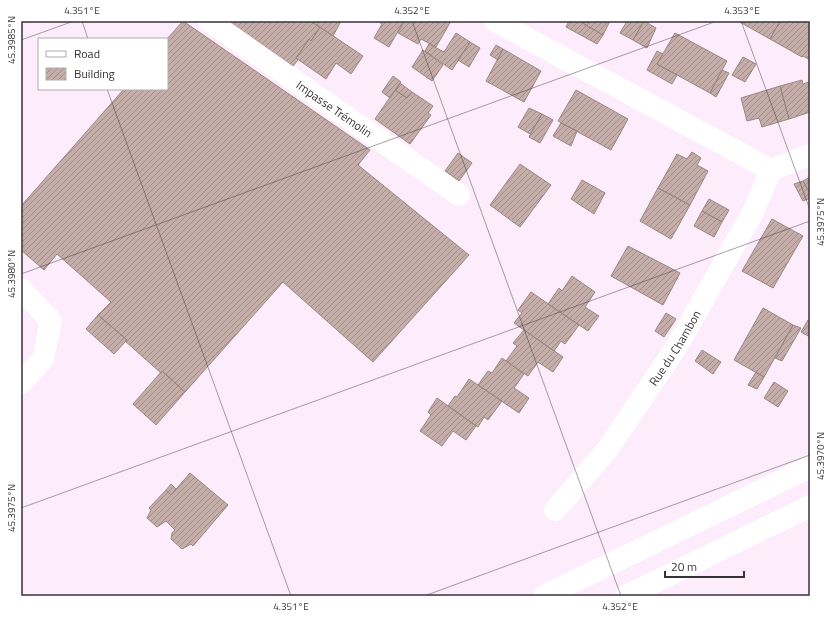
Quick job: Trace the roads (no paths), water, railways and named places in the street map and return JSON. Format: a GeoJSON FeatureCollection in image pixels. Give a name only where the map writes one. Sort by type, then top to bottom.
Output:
{"type":"FeatureCollection","features":[{"type":"Feature","properties":{"kind":"main road","name":"Impasse Trémolin"},"geometry":{"type":"LineString","coordinates":[[209,21],[460,195]]}},
{"type":"Feature","properties":{"kind":"main road"},"geometry":{"type":"LineString","coordinates":[[495,21],[770,170],[810,155]]}},
{"type":"Feature","properties":{"kind":"main road","name":"Rue du Chambon"},"geometry":{"type":"LineString","coordinates":[[555,510],[607,450],[677,346],[752,214],[770,170]]}},
{"type":"Feature","properties":{"kind":"main road"},"geometry":{"type":"LineString","coordinates":[[21,289],[51,321],[43,359],[21,383]]}},
{"type":"Feature","properties":{"kind":"main road"},"geometry":{"type":"LineString","coordinates":[[544,596],[810,467]]}},
{"type":"Feature","properties":{"kind":"main road"},"geometry":{"type":"LineString","coordinates":[[626,596],[810,506]]}}]}
